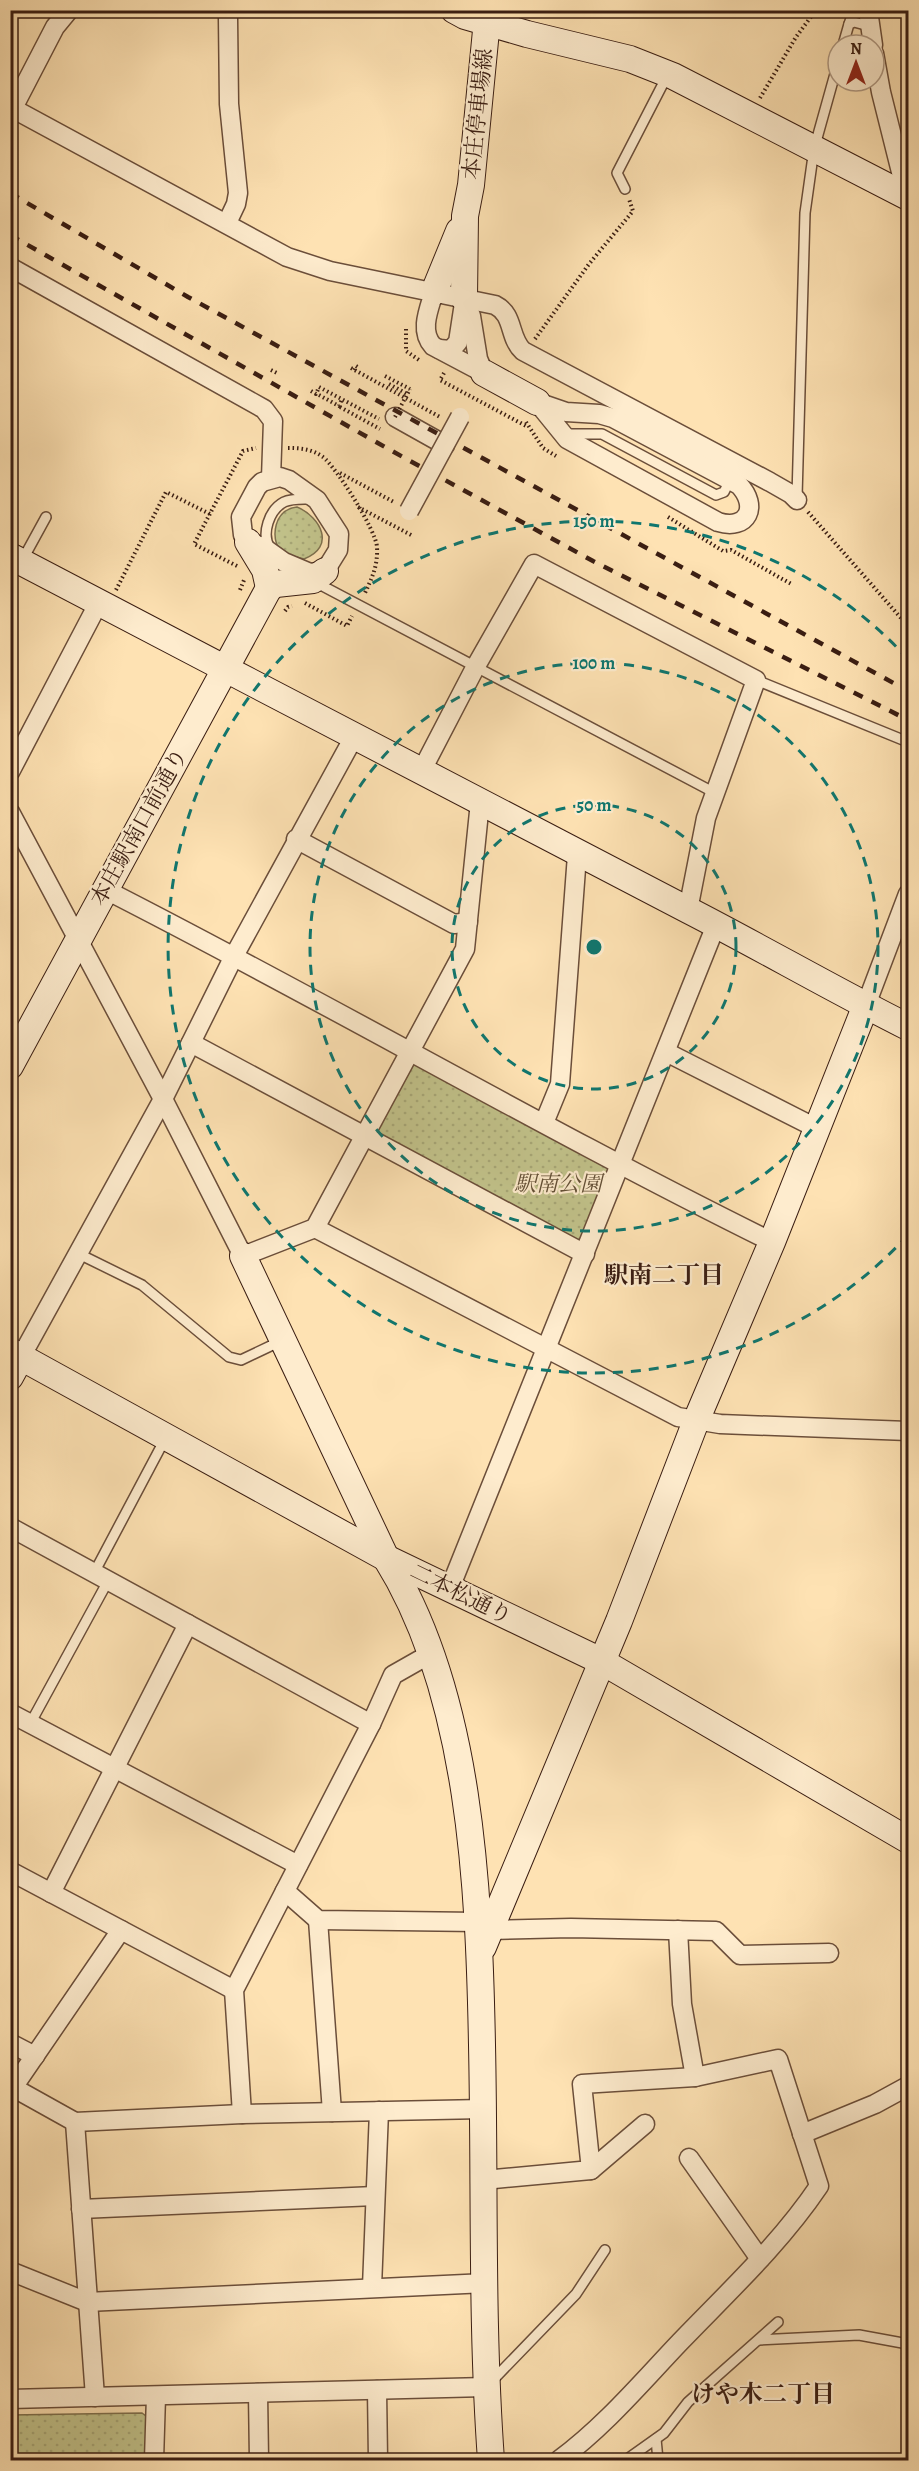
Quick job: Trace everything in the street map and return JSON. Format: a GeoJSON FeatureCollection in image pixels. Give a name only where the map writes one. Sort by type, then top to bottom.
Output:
{"type":"FeatureCollection","features":[{"type":"Feature","properties":{"kind":"street"},"geometry":{"type":"LineString","coordinates":[[69,10],[56,27],[12,108],[270,248],[307,264],[434,291],[502,309],[507,314],[514,340],[523,351],[770,482],[797,500]]}},
{"type":"Feature","properties":{"kind":"street"},"geometry":{"type":"LineString","coordinates":[[454,10],[488,17],[630,59],[668,74],[908,196]]}},
{"type":"Feature","properties":{"kind":"street","name":"本庄停車場線"},"geometry":{"type":"LineString","coordinates":[[465,216],[471,185],[488,17]]}},
{"type":"Feature","properties":{"kind":"street"},"geometry":{"type":"LineString","coordinates":[[227,223],[236,204],[238,193],[229,104],[228,18]]}},
{"type":"Feature","properties":{"kind":"street"},"geometry":{"type":"LineString","coordinates":[[868,18],[871,33]]}},
{"type":"Feature","properties":{"kind":"street"},"geometry":{"type":"LineString","coordinates":[[881,93],[908,196]]}},
{"type":"Feature","properties":{"kind":"street"},"geometry":{"type":"LineString","coordinates":[[465,216],[434,291],[428,312],[426,334],[429,342],[537,402],[566,412],[606,415],[739,485],[750,500],[750,508],[743,520],[737,524],[728,525],[718,522],[573,443],[537,402]]}},
{"type":"Feature","properties":{"kind":"street"},"geometry":{"type":"LineString","coordinates":[[439,349],[450,350],[458,342],[464,298],[465,216]]}},
{"type":"Feature","properties":{"kind":"street"},"geometry":{"type":"LineString","coordinates":[[10,267],[264,410],[273,421],[271,478]]}},
{"type":"Feature","properties":{"kind":"street"},"geometry":{"type":"LineString","coordinates":[[464,298],[471,316],[478,359],[484,373]]}},
{"type":"Feature","properties":{"kind":"street"},"geometry":{"type":"LineString","coordinates":[[399,506],[409,511],[445,445],[452,418]]}},
{"type":"Feature","properties":{"kind":"street"},"geometry":{"type":"LineString","coordinates":[[387,423],[445,445]]}},
{"type":"Feature","properties":{"kind":"street"},"geometry":{"type":"LineString","coordinates":[[271,478],[289,480],[317,500],[339,534],[338,550],[319,576],[269,588],[265,570],[243,535],[241,517],[257,487],[271,478]]}},
{"type":"Feature","properties":{"kind":"street"},"geometry":{"type":"LineString","coordinates":[[248,542],[263,547],[276,557],[319,576]]}},
{"type":"Feature","properties":{"kind":"street"},"geometry":{"type":"LineString","coordinates":[[16,559],[106,598],[225,668],[422,770],[577,855],[688,910],[909,1027]]}},
{"type":"Feature","properties":{"kind":"street"},"geometry":{"type":"LineString","coordinates":[[422,770],[476,666],[534,564],[756,680],[706,818],[688,910]]}},
{"type":"Feature","properties":{"kind":"street","name":"本庄駅南口前通り"},"geometry":{"type":"LineString","coordinates":[[10,1066],[269,588]]}},
{"type":"Feature","properties":{"kind":"street"},"geometry":{"type":"LineString","coordinates":[[10,772],[106,598]]}},
{"type":"Feature","properties":{"kind":"street"},"geometry":{"type":"LineString","coordinates":[[14,1362],[79,1254],[163,1099],[234,956],[296,839],[355,735]]}},
{"type":"Feature","properties":{"kind":"street"},"geometry":{"type":"LineString","coordinates":[[243,1256],[315,1228],[465,949],[480,802]]}},
{"type":"Feature","properties":{"kind":"street"},"geometry":{"type":"LineString","coordinates":[[10,812],[163,1099],[243,1256],[386,1558],[406,1592],[430,1654],[455,1741],[484,1926]]}},
{"type":"Feature","properties":{"kind":"street"},"geometry":{"type":"LineString","coordinates":[[296,839],[454,924],[468,922]]}},
{"type":"Feature","properties":{"kind":"street"},"geometry":{"type":"LineString","coordinates":[[544,1123],[560,1084],[577,855]]}},
{"type":"Feature","properties":{"kind":"street"},"geometry":{"type":"LineString","coordinates":[[106,890],[772,1242]]}},
{"type":"Feature","properties":{"kind":"street"},"geometry":{"type":"LineString","coordinates":[[491,2460],[486,2387],[480,1955],[484,1926],[619,1621],[696,1421],[772,1242],[909,894]]}},
{"type":"Feature","properties":{"kind":"street"},"geometry":{"type":"LineString","coordinates":[[450,1588],[716,925]]}},
{"type":"Feature","properties":{"kind":"street"},"geometry":{"type":"LineString","coordinates":[[191,1043],[585,1254]]}},
{"type":"Feature","properties":{"kind":"street"},"geometry":{"type":"LineString","coordinates":[[666,1052],[816,1128]]}},
{"type":"Feature","properties":{"kind":"street"},"geometry":{"type":"LineString","coordinates":[[315,1228],[678,1417],[696,1421],[909,1431]]}},
{"type":"Feature","properties":{"kind":"street","name":"二本松通り"},"geometry":{"type":"LineString","coordinates":[[14,1362],[166,1436],[386,1558],[601,1661],[909,1840]]}},
{"type":"Feature","properties":{"kind":"street"},"geometry":{"type":"LineString","coordinates":[[10,1527],[370,1724]]}},
{"type":"Feature","properties":{"kind":"street"},"geometry":{"type":"LineString","coordinates":[[51,1893],[188,1624]]}},
{"type":"Feature","properties":{"kind":"street"},"geometry":{"type":"LineString","coordinates":[[242,2114],[234,1990],[393,1675],[430,1654]]}},
{"type":"Feature","properties":{"kind":"street"},"geometry":{"type":"LineString","coordinates":[[10,1713],[298,1865]]}},
{"type":"Feature","properties":{"kind":"street"},"geometry":{"type":"LineString","coordinates":[[10,1871],[234,1990]]}},
{"type":"Feature","properties":{"kind":"street"},"geometry":{"type":"LineString","coordinates":[[285,1891],[318,1920],[716,1931],[740,1955],[829,1953]]}},
{"type":"Feature","properties":{"kind":"street"},"geometry":{"type":"LineString","coordinates":[[318,1920],[332,2112]]}},
{"type":"Feature","properties":{"kind":"street"},"geometry":{"type":"LineString","coordinates":[[121,1930],[12,2090],[75,2122],[242,2114],[483,2109]]}},
{"type":"Feature","properties":{"kind":"street"},"geometry":{"type":"LineString","coordinates":[[678,1930],[682,2004],[695,2077]]}},
{"type":"Feature","properties":{"kind":"street"},"geometry":{"type":"LineString","coordinates":[[10,2043],[35,2056]]}},
{"type":"Feature","properties":{"kind":"street"},"geometry":{"type":"LineString","coordinates":[[559,2460],[577,2447],[611,2414],[760,2259],[795,2221],[819,2186],[778,2059],[695,2077],[582,2084],[591,2170]]}},
{"type":"Feature","properties":{"kind":"street"},"geometry":{"type":"LineString","coordinates":[[802,2134],[875,2104],[909,2086]]}},
{"type":"Feature","properties":{"kind":"street"},"geometry":{"type":"LineString","coordinates":[[372,2287],[379,2111]]}},
{"type":"Feature","properties":{"kind":"street"},"geometry":{"type":"LineString","coordinates":[[75,2122],[95,2397]]}},
{"type":"Feature","properties":{"kind":"street"},"geometry":{"type":"LineString","coordinates":[[484,2180],[591,2170],[645,2124]]}},
{"type":"Feature","properties":{"kind":"street"},"geometry":{"type":"LineString","coordinates":[[689,2158],[760,2259]]}},
{"type":"Feature","properties":{"kind":"street"},"geometry":{"type":"LineString","coordinates":[[81,2209],[375,2196]]}},
{"type":"Feature","properties":{"kind":"street"},"geometry":{"type":"LineString","coordinates":[[10,2271],[87,2302],[486,2283]]}},
{"type":"Feature","properties":{"kind":"street"},"geometry":{"type":"LineString","coordinates":[[10,2399],[486,2387]]}},
{"type":"Feature","properties":{"kind":"street"},"geometry":{"type":"LineString","coordinates":[[377,2390],[378,2460]]}},
{"type":"Feature","properties":{"kind":"street"},"geometry":{"type":"LineString","coordinates":[[258,2393],[259,2460]]}},
{"type":"Feature","properties":{"kind":"street"},"geometry":{"type":"LineString","coordinates":[[154,2460],[156,2396]]}},
{"type":"Feature","properties":{"kind":"lane"},"geometry":{"type":"LineString","coordinates":[[846,33],[854,10]]}},
{"type":"Feature","properties":{"kind":"lane"},"geometry":{"type":"LineString","coordinates":[[849,24],[868,18]]}},
{"type":"Feature","properties":{"kind":"lane"},"geometry":{"type":"LineString","coordinates":[[625,189],[617,173],[668,74]]}},
{"type":"Feature","properties":{"kind":"lane"},"geometry":{"type":"LineString","coordinates":[[797,500],[806,213],[814,149],[830,93]]}},
{"type":"Feature","properties":{"kind":"lane"},"geometry":{"type":"LineString","coordinates":[[563,434],[602,434],[716,495],[724,492],[727,486],[723,477]]}},
{"type":"Feature","properties":{"kind":"lane"},"geometry":{"type":"LineString","coordinates":[[276,557],[265,537],[266,529],[275,510],[287,500],[317,500]]}},
{"type":"Feature","properties":{"kind":"lane"},"geometry":{"type":"LineString","coordinates":[[16,559],[45,517]]}},
{"type":"Feature","properties":{"kind":"lane"},"geometry":{"type":"LineString","coordinates":[[319,576],[476,666],[715,793]]}},
{"type":"Feature","properties":{"kind":"lane"},"geometry":{"type":"LineString","coordinates":[[756,680],[909,742]]}},
{"type":"Feature","properties":{"kind":"lane"},"geometry":{"type":"LineString","coordinates":[[79,1254],[142,1285],[229,1357],[241,1360],[282,1340]]}},
{"type":"Feature","properties":{"kind":"lane"},"geometry":{"type":"LineString","coordinates":[[30,1724],[166,1436]]}},
{"type":"Feature","properties":{"kind":"lane"},"geometry":{"type":"LineString","coordinates":[[486,2387],[576,2294],[605,2250]]}},
{"type":"Feature","properties":{"kind":"lane"},"geometry":{"type":"LineString","coordinates":[[626,2460],[664,2433],[688,2402],[778,2322]]}},
{"type":"Feature","properties":{"kind":"lane"},"geometry":{"type":"LineString","coordinates":[[759,2340],[859,2335],[909,2344]]}},
{"type":"Feature","properties":{"kind":"lane"},"geometry":{"type":"LineString","coordinates":[[656,2439],[658,2460]]}},
{"type":"Feature","properties":{"kind":"path"},"geometry":{"type":"LineString","coordinates":[[750,114],[796,37],[816,10]]}},
{"type":"Feature","properties":{"kind":"path"},"geometry":{"type":"LineString","coordinates":[[523,351],[534,340],[589,264],[633,211],[625,189]]}},
{"type":"Feature","properties":{"kind":"path"},"geometry":{"type":"LineString","coordinates":[[355,369],[452,418]]}},
{"type":"Feature","properties":{"kind":"path"},"geometry":{"type":"LineString","coordinates":[[271,370],[277,373]]}},
{"type":"Feature","properties":{"kind":"path"},"geometry":{"type":"LineString","coordinates":[[444,373],[440,380],[531,429]]}},
{"type":"Feature","properties":{"kind":"path"},"geometry":{"type":"LineString","coordinates":[[385,376],[410,389],[387,423]]}},
{"type":"Feature","properties":{"kind":"path"},"geometry":{"type":"LineString","coordinates":[[389,384],[406,396]]}},
{"type":"Feature","properties":{"kind":"path"},"geometry":{"type":"LineString","coordinates":[[311,391],[316,394],[320,387],[387,423]]}},
{"type":"Feature","properties":{"kind":"path"},"geometry":{"type":"LineString","coordinates":[[320,395],[339,406],[342,399]]}},
{"type":"Feature","properties":{"kind":"path"},"geometry":{"type":"LineString","coordinates":[[341,408],[387,423]]}},
{"type":"Feature","properties":{"kind":"path"},"geometry":{"type":"LineString","coordinates":[[337,472],[399,506]]}},
{"type":"Feature","properties":{"kind":"path"},"geometry":{"type":"LineString","coordinates":[[106,598],[166,492],[210,514]]}},
{"type":"Feature","properties":{"kind":"path"},"geometry":{"type":"LineString","coordinates":[[797,500],[909,626]]}},
{"type":"Feature","properties":{"kind":"path"},"geometry":{"type":"LineString","coordinates":[[357,507],[413,536]]}},
{"type":"Feature","properties":{"kind":"path"},"geometry":{"type":"LineString","coordinates":[[285,611],[288,607],[303,602],[347,626],[355,610]]}},
{"type":"Feature","properties":{"kind":"green space"},"geometry":{"type":"Polygon","coordinates":[[[297,507],[313,518],[322,532],[320,547],[314,554],[304,559],[281,553],[275,532],[283,513],[297,507]]]}},
{"type":"Feature","properties":{"kind":"green space","name":"駅南公園"},"geometry":{"type":"Polygon","coordinates":[[[416,1064],[611,1169],[585,1241],[574,1241],[377,1137],[375,1131],[411,1065],[416,1064]]]}},
{"type":"Feature","properties":{"kind":"green space"},"geometry":{"type":"Polygon","coordinates":[[[142,2413],[150,2419],[148,2460],[11,2460],[10,2415],[142,2413]]]}},
{"type":"Feature","properties":{"kind":"railway"},"geometry":{"type":"LineString","coordinates":[[10,193],[188,297],[908,691]]}},
{"type":"Feature","properties":{"kind":"railway"},"geometry":{"type":"LineString","coordinates":[[10,235],[392,451],[593,561],[908,720]]}},
{"type":"Feature","properties":{"kind":"district","name":"駅南二丁目"},"geometry":{"type":"Point","coordinates":[664,1275]}},
{"type":"Feature","properties":{"kind":"district","name":"けや木二丁目"},"geometry":{"type":"Point","coordinates":[763,2394]}}]}
